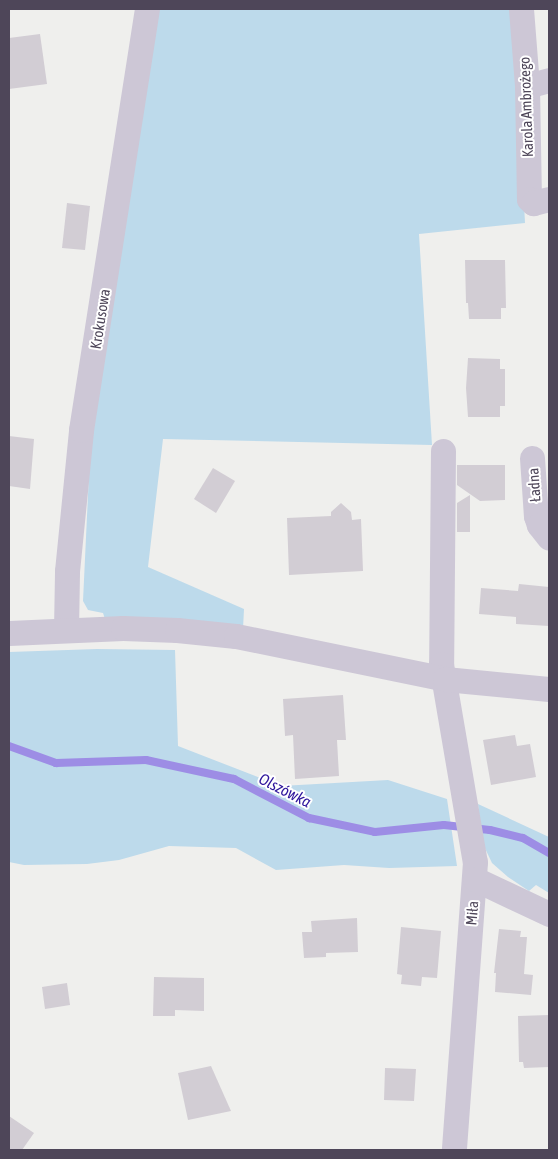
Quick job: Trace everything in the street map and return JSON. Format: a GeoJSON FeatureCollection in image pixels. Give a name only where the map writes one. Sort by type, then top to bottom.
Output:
{"type":"FeatureCollection","features":[{"type":"Feature","properties":{"kind":"street","name":"Karola Ambrożego"},"geometry":{"type":"LineString","coordinates":[[521,9],[538,83],[529,199],[541,201]]}},
{"type":"Feature","properties":{"kind":"street","name":"Krokusowa"},"geometry":{"type":"LineString","coordinates":[[66,630],[67,571],[81,430],[148,10]]}},
{"type":"Feature","properties":{"kind":"street"},"geometry":{"type":"LineString","coordinates":[[442,451],[441,664],[445,679]]}},
{"type":"Feature","properties":{"kind":"street","name":"Ładna"},"geometry":{"type":"LineString","coordinates":[[532,458],[536,516],[539,525],[549,538]]}},
{"type":"Feature","properties":{"kind":"street"},"geometry":{"type":"LineString","coordinates":[[9,633],[124,628],[177,630],[236,636],[445,679],[549,689]]}},
{"type":"Feature","properties":{"kind":"street","name":"Miła"},"geometry":{"type":"LineString","coordinates":[[445,679],[475,870],[461,1026],[454,1150]]}},
{"type":"Feature","properties":{"kind":"street"},"geometry":{"type":"LineString","coordinates":[[475,870],[549,914]]}},
{"type":"Feature","properties":{"kind":"shaded area"},"geometry":{"type":"Polygon","coordinates":[[[159,9],[514,9],[525,223],[419,234],[432,445],[163,439],[148,567],[244,609],[243,629],[105,619],[103,613],[88,610],[83,601],[91,431],[159,9]]]}},
{"type":"Feature","properties":{"kind":"shaded area"},"geometry":{"type":"Polygon","coordinates":[[[97,649],[175,650],[178,746],[281,786],[388,780],[447,799],[457,866],[389,868],[344,865],[276,870],[236,848],[169,846],[119,860],[87,864],[24,865],[9,862],[9,652],[97,649]]]}},
{"type":"Feature","properties":{"kind":"shaded area"},"geometry":{"type":"Polygon","coordinates":[[[478,804],[549,837],[549,893],[536,885],[529,891],[508,877],[492,863],[482,842],[478,804]]]}},
{"type":"Feature","properties":{"kind":"building"},"geometry":{"type":"Polygon","coordinates":[[[40,34],[47,84],[9,89],[9,38],[40,34]]]}},
{"type":"Feature","properties":{"kind":"building"},"geometry":{"type":"Polygon","coordinates":[[[67,203],[90,206],[85,250],[62,248],[67,203]]]}},
{"type":"Feature","properties":{"kind":"building"},"geometry":{"type":"Polygon","coordinates":[[[465,260],[505,260],[506,308],[501,308],[501,319],[469,319],[468,303],[466,303],[465,260]]]}},
{"type":"Feature","properties":{"kind":"building"},"geometry":{"type":"Polygon","coordinates":[[[468,358],[500,359],[500,369],[505,369],[505,406],[500,406],[500,417],[468,417],[466,388],[468,358]]]}},
{"type":"Feature","properties":{"kind":"building"},"geometry":{"type":"Polygon","coordinates":[[[9,436],[34,439],[30,489],[9,486],[9,436]]]}},
{"type":"Feature","properties":{"kind":"building"},"geometry":{"type":"Polygon","coordinates":[[[457,465],[505,465],[505,500],[480,501],[457,485],[457,465]]]}},
{"type":"Feature","properties":{"kind":"building"},"geometry":{"type":"Polygon","coordinates":[[[213,468],[235,481],[216,513],[194,499],[213,468]]]}},
{"type":"Feature","properties":{"kind":"building"},"geometry":{"type":"Polygon","coordinates":[[[470,495],[470,532],[457,532],[457,503],[470,495]]]}},
{"type":"Feature","properties":{"kind":"building"},"geometry":{"type":"Polygon","coordinates":[[[341,503],[351,512],[352,520],[361,519],[363,571],[289,575],[287,518],[331,516],[331,512],[341,503]]]}},
{"type":"Feature","properties":{"kind":"building"},"geometry":{"type":"Polygon","coordinates":[[[519,584],[549,587],[549,626],[516,624],[516,617],[479,614],[481,588],[518,591],[519,584]]]}},
{"type":"Feature","properties":{"kind":"building"},"geometry":{"type":"Polygon","coordinates":[[[343,695],[346,740],[337,740],[339,776],[295,779],[293,735],[285,736],[283,699],[343,695]]]}},
{"type":"Feature","properties":{"kind":"building"},"geometry":{"type":"Polygon","coordinates":[[[515,735],[517,746],[530,744],[536,777],[491,785],[483,740],[515,735]]]}},
{"type":"Feature","properties":{"kind":"building"},"geometry":{"type":"Polygon","coordinates":[[[357,918],[358,952],[326,953],[326,957],[304,958],[302,932],[312,932],[311,921],[357,918]]]}},
{"type":"Feature","properties":{"kind":"building"},"geometry":{"type":"Polygon","coordinates":[[[401,927],[441,931],[437,978],[422,977],[421,986],[401,984],[402,975],[397,974],[401,927]]]}},
{"type":"Feature","properties":{"kind":"building"},"geometry":{"type":"Polygon","coordinates":[[[499,929],[521,931],[520,937],[527,937],[524,974],[533,975],[531,995],[495,992],[496,973],[494,973],[499,929]]]}},
{"type":"Feature","properties":{"kind":"building"},"geometry":{"type":"Polygon","coordinates":[[[154,977],[204,978],[204,1011],[175,1010],[175,1016],[153,1016],[154,977]]]}},
{"type":"Feature","properties":{"kind":"building"},"geometry":{"type":"Polygon","coordinates":[[[67,983],[70,1005],[45,1009],[42,987],[67,983]]]}},
{"type":"Feature","properties":{"kind":"building"},"geometry":{"type":"Polygon","coordinates":[[[549,1015],[549,1067],[524,1068],[523,1062],[519,1062],[518,1016],[549,1015]]]}},
{"type":"Feature","properties":{"kind":"building"},"geometry":{"type":"Polygon","coordinates":[[[211,1066],[231,1111],[188,1120],[178,1073],[211,1066]]]}},
{"type":"Feature","properties":{"kind":"building"},"geometry":{"type":"Polygon","coordinates":[[[385,1068],[416,1069],[414,1101],[384,1100],[385,1068]]]}},
{"type":"Feature","properties":{"kind":"building"},"geometry":{"type":"Polygon","coordinates":[[[9,1116],[34,1133],[22,1150],[9,1150],[9,1116]]]}},
{"type":"Feature","properties":{"kind":"waterway","name":"Olszówka"},"geometry":{"type":"LineString","coordinates":[[9,746],[56,763],[146,760],[234,779],[309,818],[375,832],[444,825],[490,830],[523,838],[549,853]]}}]}
